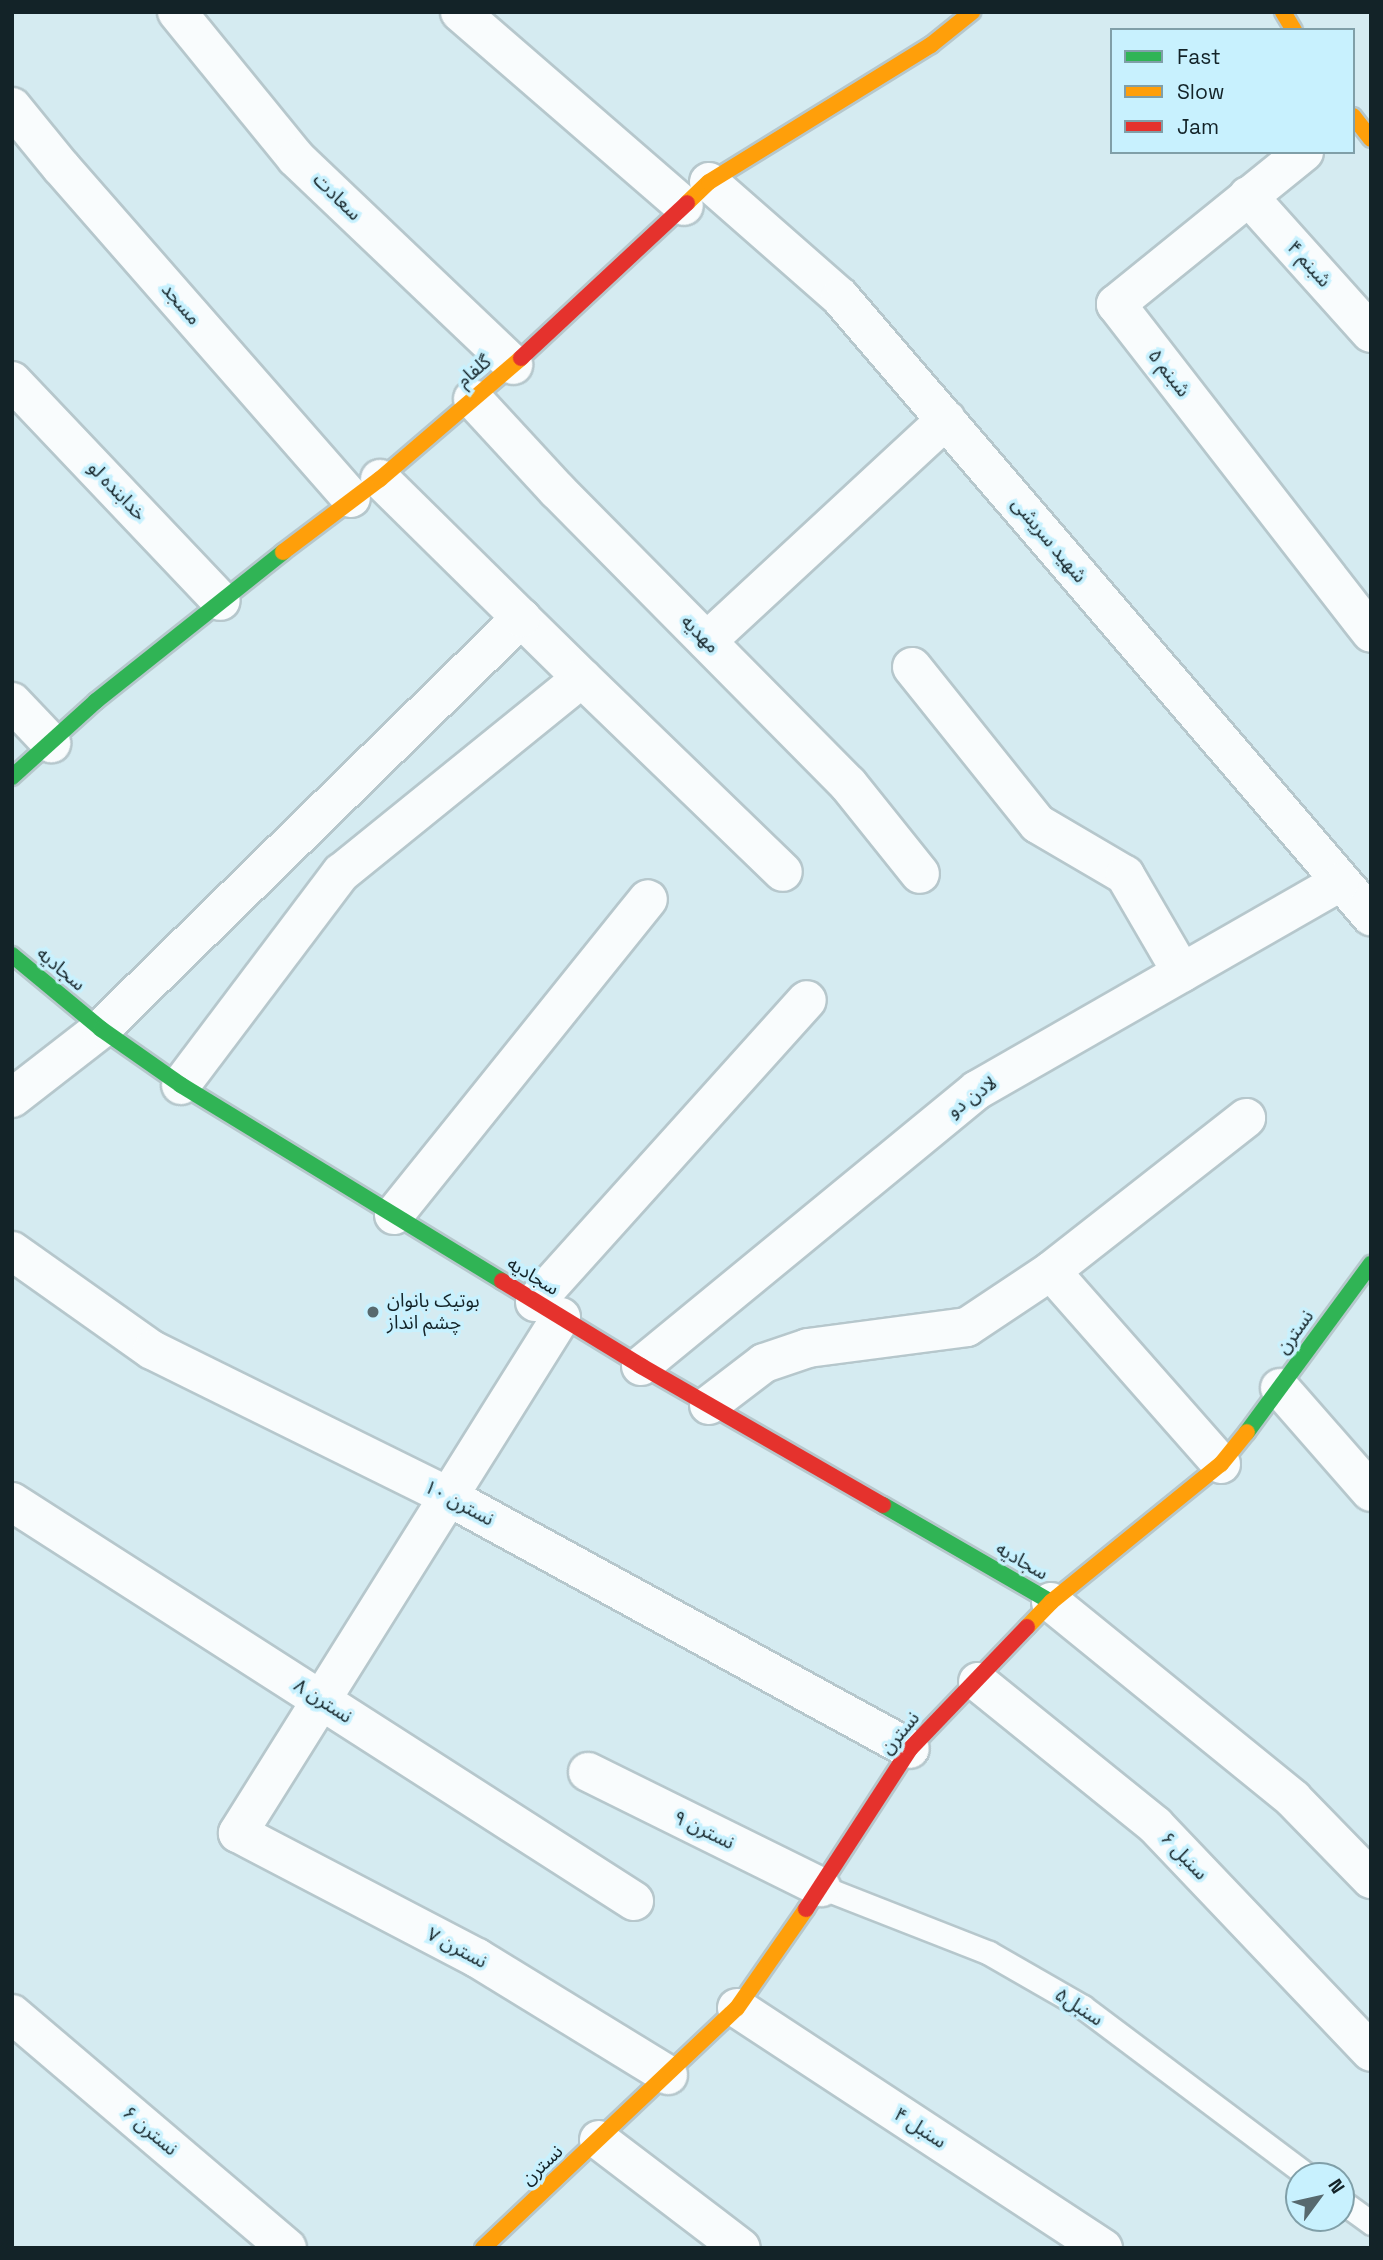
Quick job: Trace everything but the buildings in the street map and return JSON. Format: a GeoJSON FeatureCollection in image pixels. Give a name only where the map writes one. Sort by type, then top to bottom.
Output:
{"type":"FeatureCollection","features":[{"type":"Feature","properties":{"kind":"street","name":"سعادت"},"geometry":{"type":"LineString","coordinates":[[177,12],[296,158],[513,365]]}},
{"type":"Feature","properties":{"kind":"street","name":"شهید سریشی"},"geometry":{"type":"LineString","coordinates":[[460,12],[697,194],[840,297],[1371,916]]}},
{"type":"Feature","properties":{"kind":"street","name":"گلفام"},"geometry":{"type":"LineString","coordinates":[[12,777],[96,701],[366,489],[513,365],[697,194],[931,45],[972,12]]}},
{"type":"Feature","properties":{"kind":"street"},"geometry":{"type":"LineString","coordinates":[[1283,12],[1293,28]]}},
{"type":"Feature","properties":{"kind":"street","name":"مسجد"},"geometry":{"type":"LineString","coordinates":[[12,107],[61,167],[366,489],[521,618],[783,873]]}},
{"type":"Feature","properties":{"kind":"street"},"geometry":{"type":"LineString","coordinates":[[1355,119],[1371,139]]}},
{"type":"Feature","properties":{"kind":"street","name":"شبنم ۵"},"geometry":{"type":"LineString","coordinates":[[1301,154],[1116,304],[1371,633]]}},
{"type":"Feature","properties":{"kind":"street","name":"شبنم ۴"},"geometry":{"type":"LineString","coordinates":[[1248,196],[1371,333]]}},
{"type":"Feature","properties":{"kind":"street","name":"خدابنده لو"},"geometry":{"type":"LineString","coordinates":[[12,382],[221,601]]}},
{"type":"Feature","properties":{"kind":"street","name":"مهدیه"},"geometry":{"type":"LineString","coordinates":[[473,399],[848,784],[920,874]]}},
{"type":"Feature","properties":{"kind":"street"},"geometry":{"type":"LineString","coordinates":[[707,641],[946,420]]}},
{"type":"Feature","properties":{"kind":"street"},"geometry":{"type":"LineString","coordinates":[[12,1098],[100,1029],[521,618]]}},
{"type":"Feature","properties":{"kind":"street"},"geometry":{"type":"LineString","coordinates":[[912,667],[1038,824],[1125,875],[1182,973]]}},
{"type":"Feature","properties":{"kind":"street"},"geometry":{"type":"LineString","coordinates":[[181,1085],[341,873],[582,678]]}},
{"type":"Feature","properties":{"kind":"street"},"geometry":{"type":"LineString","coordinates":[[12,702],[51,743]]}},
{"type":"Feature","properties":{"kind":"street","name":"لادن دو"},"geometry":{"type":"LineString","coordinates":[[641,1366],[977,1090],[1340,882]]}},
{"type":"Feature","properties":{"kind":"street"},"geometry":{"type":"LineString","coordinates":[[394,1215],[648,899]]}},
{"type":"Feature","properties":{"kind":"street","name":"سجادیه"},"geometry":{"type":"LineString","coordinates":[[12,955],[100,1029],[181,1085],[641,1366],[1051,1602]]}},
{"type":"Feature","properties":{"kind":"street"},"geometry":{"type":"LineString","coordinates":[[322,1701],[449,1497],[548,1310],[807,1000]]}},
{"type":"Feature","properties":{"kind":"street"},"geometry":{"type":"LineString","coordinates":[[709,1405],[764,1363],[808,1349],[967,1327],[1051,1271],[1246,1118]]}},
{"type":"Feature","properties":{"kind":"street","name":"نسترن ۱۰"},"geometry":{"type":"LineString","coordinates":[[12,1251],[152,1350],[449,1497],[910,1749]]}},
{"type":"Feature","properties":{"kind":"street","name":"نسترن"},"geometry":{"type":"LineString","coordinates":[[483,2248],[737,2008],[821,1887],[910,1749],[978,1682],[1051,1602],[1221,1464],[1371,1264]]}},
{"type":"Feature","properties":{"kind":"street"},"geometry":{"type":"LineString","coordinates":[[1051,1271],[1221,1464]]}},
{"type":"Feature","properties":{"kind":"street"},"geometry":{"type":"LineString","coordinates":[[1280,1388],[1371,1492]]}},
{"type":"Feature","properties":{"kind":"street","name":"نسترن ۸"},"geometry":{"type":"LineString","coordinates":[[12,1502],[634,1900]]}},
{"type":"Feature","properties":{"kind":"street"},"geometry":{"type":"LineString","coordinates":[[1051,1602],[1293,1799],[1371,1879]]}},
{"type":"Feature","properties":{"kind":"street","name":"سنبل ۶"},"geometry":{"type":"LineString","coordinates":[[978,1682],[1155,1825],[1371,2052]]}},
{"type":"Feature","properties":{"kind":"street","name":"نسترن ۷"},"geometry":{"type":"LineString","coordinates":[[322,1701],[238,1833],[477,1958],[668,2075]]}},
{"type":"Feature","properties":{"kind":"street","name":"نسترن ۹"},"geometry":{"type":"LineString","coordinates":[[587,1772],[821,1887]]}},
{"type":"Feature","properties":{"kind":"street","name":"سنبل ۴"},"geometry":{"type":"LineString","coordinates":[[737,2008],[1103,2248]]}},
{"type":"Feature","properties":{"kind":"street","name":"نسترن ۶"},"geometry":{"type":"LineString","coordinates":[[12,2014],[287,2248]]}},
{"type":"Feature","properties":{"kind":"street"},"geometry":{"type":"LineString","coordinates":[[599,2140],[741,2248]]}},
{"type":"Feature","properties":{"kind":"lane","name":"سنبل۵"},"geometry":{"type":"LineString","coordinates":[[821,1887],[989,1953],[1083,2007],[1289,2162]]}},
{"type":"Feature","properties":{"kind":"lane"},"geometry":{"type":"LineString","coordinates":[[1355,2211],[1371,2223]]}},
{"type":"Feature","properties":{"kind":"traffic: fast"},"geometry":{"type":"LineString","coordinates":[[12,777],[96,701],[283,552]]}},
{"type":"Feature","properties":{"kind":"traffic: fast"},"geometry":{"type":"LineString","coordinates":[[12,955],[101,1029],[181,1085],[502,1281]]}},
{"type":"Feature","properties":{"kind":"traffic: fast"},"geometry":{"type":"LineString","coordinates":[[1247,1432],[1371,1264]]}},
{"type":"Feature","properties":{"kind":"traffic: fast"},"geometry":{"type":"LineString","coordinates":[[883,1505],[1051,1602]]}},
{"type":"Feature","properties":{"kind":"traffic: slow"},"geometry":{"type":"LineString","coordinates":[[687,203],[709,182],[931,45],[972,12]]}},
{"type":"Feature","properties":{"kind":"traffic: slow"},"geometry":{"type":"LineString","coordinates":[[1283,12],[1293,28]]}},
{"type":"Feature","properties":{"kind":"traffic: slow"},"geometry":{"type":"LineString","coordinates":[[1355,119],[1371,139]]}},
{"type":"Feature","properties":{"kind":"traffic: slow"},"geometry":{"type":"LineString","coordinates":[[283,552],[380,479],[521,358]]}},
{"type":"Feature","properties":{"kind":"traffic: slow"},"geometry":{"type":"LineString","coordinates":[[1027,1627],[1051,1602],[1221,1464],[1247,1432]]}},
{"type":"Feature","properties":{"kind":"traffic: slow"},"geometry":{"type":"LineString","coordinates":[[483,2248],[737,2008],[806,1909]]}},
{"type":"Feature","properties":{"kind":"traffic: jam"},"geometry":{"type":"LineString","coordinates":[[521,358],[687,203]]}},
{"type":"Feature","properties":{"kind":"traffic: jam"},"geometry":{"type":"LineString","coordinates":[[502,1281],[641,1366],[883,1505]]}},
{"type":"Feature","properties":{"kind":"traffic: jam"},"geometry":{"type":"LineString","coordinates":[[806,1909],[910,1749],[1027,1627]]}},
{"type":"Feature","properties":{"kind":"place","name":"بوتیک بانوان چشم انداز"},"geometry":{"type":"Point","coordinates":[373,1312]}}]}
